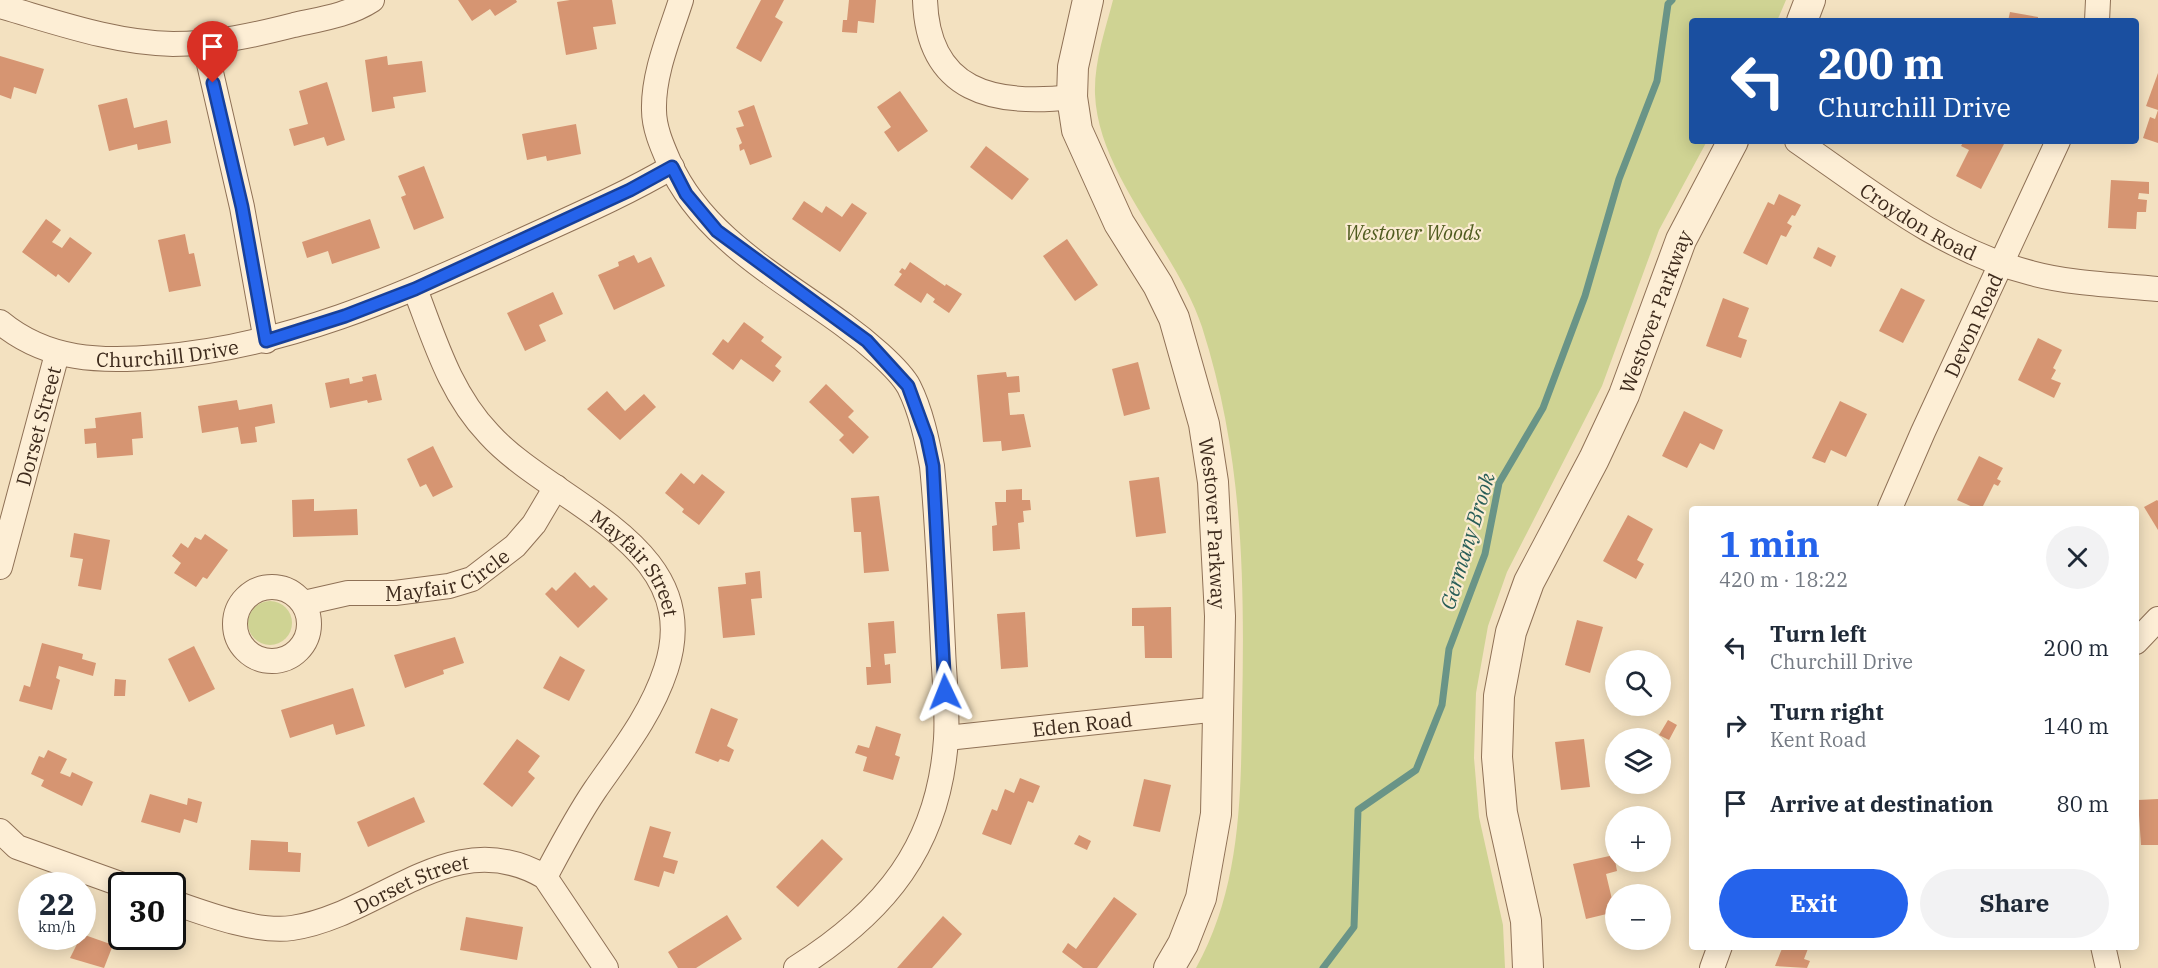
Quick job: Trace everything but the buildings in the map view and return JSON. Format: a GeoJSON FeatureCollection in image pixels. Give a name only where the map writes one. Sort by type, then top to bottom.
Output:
{"type":"FeatureCollection","features":[{"type":"Feature","properties":{"kind":"street"},"geometry":{"type":"LineString","coordinates":[[0,6],[119,38],[164,43],[204,42],[266,32],[345,13],[372,0]]}},
{"type":"Feature","properties":{"kind":"street"},"geometry":{"type":"LineString","coordinates":[[681,0],[654,90],[654,113],[659,138],[686,194],[717,231],[867,341],[908,386],[927,438],[933,466],[946,738],[937,802],[928,830],[906,867],[867,914],[842,937],[796,968]]}},
{"type":"Feature","properties":{"kind":"street"},"geometry":{"type":"LineString","coordinates":[[925,0],[927,26],[933,46],[951,74],[962,83],[981,93],[1006,99],[1040,100],[1072,97]]}},
{"type":"Feature","properties":{"kind":"street","name":"Westover Parkway"},"geometry":{"type":"LineString","coordinates":[[1088,0],[1072,67],[1072,97],[1077,129],[1097,180],[1119,223],[1158,285],[1174,318],[1204,424],[1213,482],[1219,584],[1216,814],[1209,862],[1193,921],[1169,968]]}},
{"type":"Feature","properties":{"kind":"street"},"geometry":{"type":"LineString","coordinates":[[1803,18],[1810,0]]}},
{"type":"Feature","properties":{"kind":"street"},"geometry":{"type":"LineString","coordinates":[[2097,18],[2098,0]]}},
{"type":"Feature","properties":{"kind":"street"},"geometry":{"type":"LineString","coordinates":[[204,42],[242,207],[266,341]]}},
{"type":"Feature","properties":{"kind":"street","name":"Westover Parkway"},"geometry":{"type":"LineString","coordinates":[[1528,968],[1526,921],[1502,813],[1497,757],[1499,696],[1511,632],[1529,582],[1624,395],[1681,240],[1731,144]]}},
{"type":"Feature","properties":{"kind":"street","name":"Croydon Road"},"geometry":{"type":"LineString","coordinates":[[1801,144],[1923,228],[1949,243],[2002,264],[2056,279],[2158,289]]}},
{"type":"Feature","properties":{"kind":"street","name":"Devon Road"},"geometry":{"type":"LineString","coordinates":[[1891,506],[2057,144]]}},
{"type":"Feature","properties":{"kind":"street","name":"Churchill Drive"},"geometry":{"type":"LineString","coordinates":[[0,322],[25,341],[57,354],[95,359],[150,358],[219,352],[266,341],[345,316],[415,289],[630,190],[672,167]]}},
{"type":"Feature","properties":{"kind":"street","name":"Mayfair Street"},"geometry":{"type":"LineString","coordinates":[[415,289],[449,378],[469,411],[512,458],[626,536],[661,581],[671,611],[672,641],[666,668],[645,720],[572,826],[545,877]]}},
{"type":"Feature","properties":{"kind":"street","name":"Dorset Street"},"geometry":{"type":"LineString","coordinates":[[0,567],[57,354]]}},
{"type":"Feature","properties":{"kind":"street","name":"Mayfair Circle"},"geometry":{"type":"LineString","coordinates":[[304,603],[348,593],[395,593],[449,586],[472,579],[515,546],[534,524],[556,487]]}},
{"type":"Feature","properties":{"kind":"street"},"geometry":{"type":"LineString","coordinates":[[2139,639],[2158,619]]}},
{"type":"Feature","properties":{"kind":"street","name":"Eden Road"},"geometry":{"type":"LineString","coordinates":[[946,738],[1219,709]]}},
{"type":"Feature","properties":{"kind":"street"},"geometry":{"type":"LineString","coordinates":[[0,831],[17,847],[108,880]]}},
{"type":"Feature","properties":{"kind":"street","name":"Dorset Street"},"geometry":{"type":"LineString","coordinates":[[186,906],[262,927],[292,928],[368,902],[424,873],[466,860],[505,861],[534,870],[545,877]]}},
{"type":"Feature","properties":{"kind":"street"},"geometry":{"type":"LineString","coordinates":[[545,877],[606,968]]}},
{"type":"Feature","properties":{"kind":"street"},"geometry":{"type":"LineString","coordinates":[[1712,968],[1719,950]]}},
{"type":"Feature","properties":{"kind":"street"},"geometry":{"type":"LineString","coordinates":[[2104,950],[2108,968]]}},
{"type":"Feature","properties":{"kind":"green space","name":"Westover Woods"},"geometry":{"type":"Polygon","coordinates":[[[1113,0],[1786,0],[1778,18],[1689,18],[1689,144],[1705,144],[1659,230],[1602,386],[1507,572],[1488,626],[1476,693],[1474,758],[1479,817],[1503,925],[1505,968],[1196,968],[1211,938],[1222,907],[1230,875],[1239,811],[1243,614],[1238,518],[1226,422],[1216,375],[1202,327],[1175,270],[1109,154],[1099,124],[1095,82],[1113,0]]]}},
{"type":"Feature","properties":{"kind":"green space"},"geometry":{"type":"Polygon","coordinates":[[[270,601],[286,607],[292,623],[286,639],[270,645],[254,639],[248,623],[254,607],[270,601]]]}},
{"type":"Feature","properties":{"kind":"waterway","name":"Germany Brook"},"geometry":{"type":"LineString","coordinates":[[1323,968],[1354,927],[1358,810],[1416,770],[1442,705],[1449,649],[1485,554],[1499,483],[1543,408],[1585,296],[1619,179],[1657,81],[1668,4],[1672,0]]}},
{"type":"Feature","properties":{"kind":"route"},"geometry":{"type":"LineString","coordinates":[[213,83],[242,207],[266,341],[345,316],[415,289],[630,190],[672,167],[686,194],[717,231],[867,341],[908,386],[927,438],[933,466],[945,692]]}}]}
